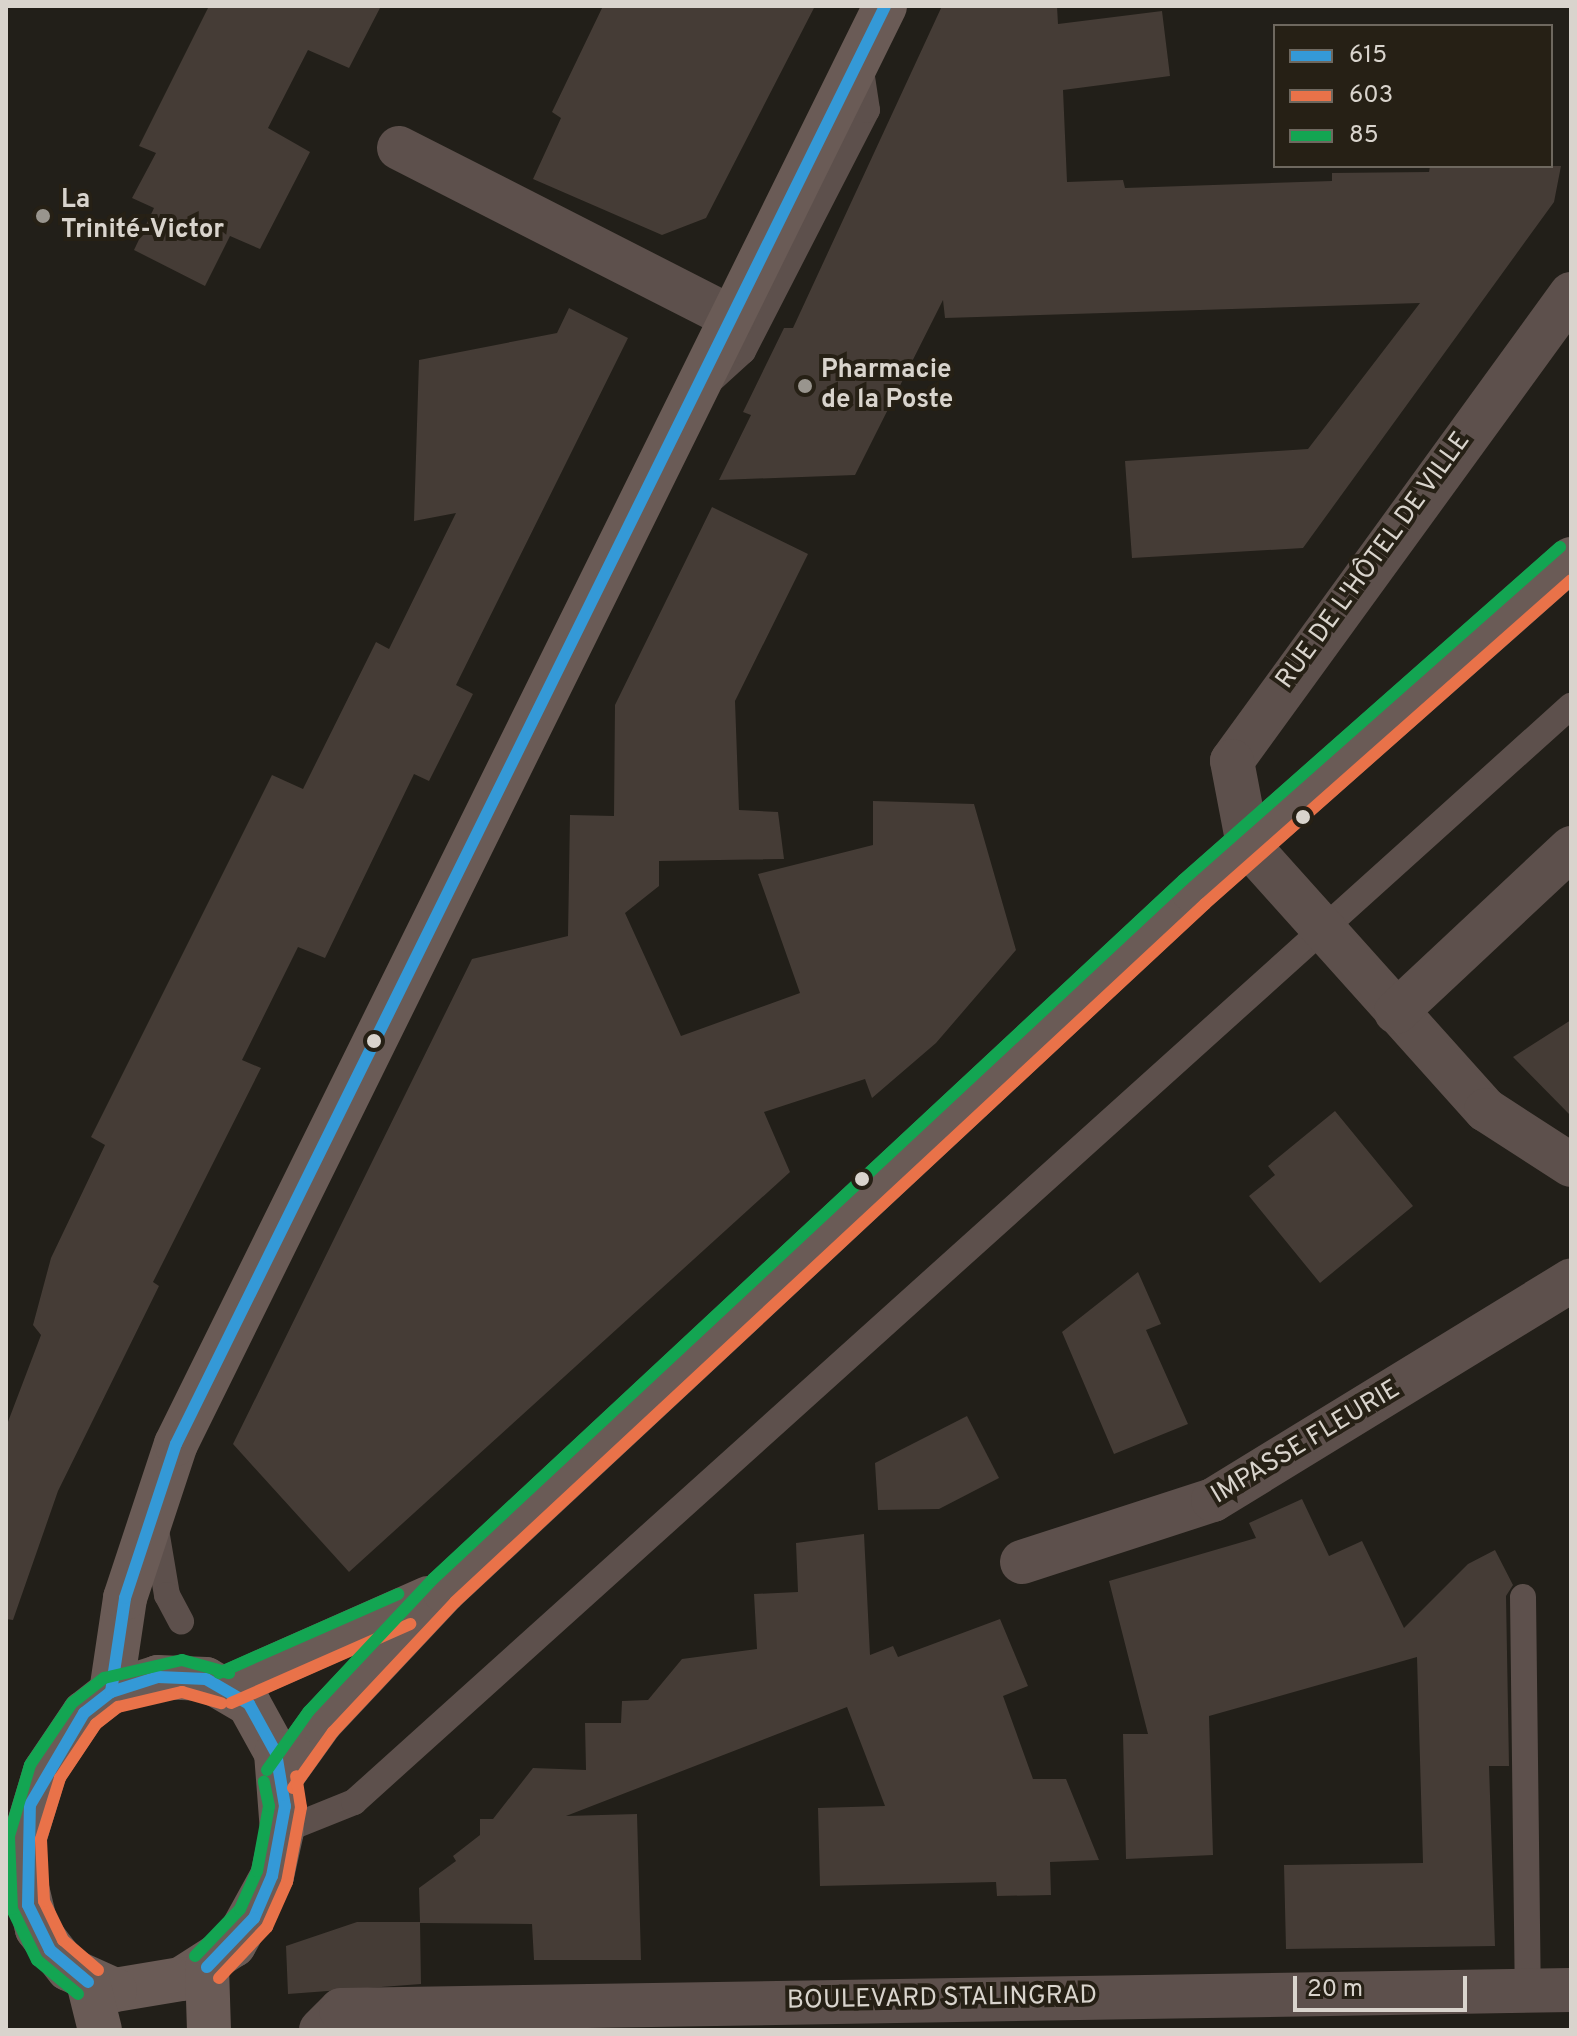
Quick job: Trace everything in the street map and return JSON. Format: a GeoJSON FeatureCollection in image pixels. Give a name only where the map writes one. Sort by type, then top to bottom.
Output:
{"type":"FeatureCollection","features":[{"type":"Feature","properties":{"kind":"main road"},"geometry":{"type":"LineString","coordinates":[[111,1692],[125,1598],[176,1444],[297,1191],[696,393],[885,6]]}},
{"type":"Feature","properties":{"kind":"main road"},"geometry":{"type":"LineString","coordinates":[[280,1779],[321,1722],[444,1591],[1248,845],[1571,559]]}},
{"type":"Feature","properties":{"kind":"main road"},"geometry":{"type":"LineString","coordinates":[[225,1688],[444,1591]]}},
{"type":"Feature","properties":{"kind":"main road"},"geometry":{"type":"LineString","coordinates":[[182,1676],[225,1688],[265,1726],[280,1779],[282,1831],[254,1918],[207,1967],[151,1990],[88,1982],[50,1950],[17,1903],[18,1812],[62,1741],[111,1692],[182,1676]]}},
{"type":"Feature","properties":{"kind":"main road"},"geometry":{"type":"LineString","coordinates":[[207,1967],[209,2030]]}},
{"type":"Feature","properties":{"kind":"main road"},"geometry":{"type":"LineString","coordinates":[[88,1982],[100,2030]]}},
{"type":"Feature","properties":{"kind":"street"},"geometry":{"type":"LineString","coordinates":[[399,148],[733,318]]}},
{"type":"Feature","properties":{"kind":"street","name":"RUE DE L'HÔTEL DE VILLE"},"geometry":{"type":"LineString","coordinates":[[1248,845],[1233,774],[1240,747],[1571,294]]}},
{"type":"Feature","properties":{"kind":"street"},"geometry":{"type":"LineString","coordinates":[[1248,845],[1486,1110],[1571,1165]]}},
{"type":"Feature","properties":{"kind":"street"},"geometry":{"type":"LineString","coordinates":[[1396,1012],[1571,848]]}},
{"type":"Feature","properties":{"kind":"street","name":"IMPASSE FLEURIE"},"geometry":{"type":"LineString","coordinates":[[1022,1562],[1213,1500],[1571,1281]]}},
{"type":"Feature","properties":{"kind":"street","name":"BOULEVARD STALINGRAD"},"geometry":{"type":"LineString","coordinates":[[321,2030],[341,2010],[1571,1990]]}},
{"type":"Feature","properties":{"kind":"lane"},"geometry":{"type":"LineString","coordinates":[[696,393],[743,351],[867,110],[859,59]]}},
{"type":"Feature","properties":{"kind":"lane"},"geometry":{"type":"LineString","coordinates":[[282,1831],[354,1802],[1320,928],[1571,706]]}},
{"type":"Feature","properties":{"kind":"lane"},"geometry":{"type":"LineString","coordinates":[[155,1510],[159,1565],[181,1621]]}},
{"type":"Feature","properties":{"kind":"lane"},"geometry":{"type":"LineString","coordinates":[[1523,1597],[1528,1991]]}},
{"type":"Feature","properties":{"kind":"building"},"geometry":{"type":"Polygon","coordinates":[[[209,6],[381,6],[349,68],[308,50],[268,128],[310,152],[260,249],[230,236],[205,286],[134,250],[154,208],[132,198],[156,153],[139,146],[209,6]]]}},
{"type":"Feature","properties":{"kind":"building"},"geometry":{"type":"Polygon","coordinates":[[[603,6],[815,6],[706,218],[662,235],[533,179],[561,118],[552,112],[603,6]]]}},
{"type":"Feature","properties":{"kind":"building"},"geometry":{"type":"Polygon","coordinates":[[[942,6],[1057,6],[1058,24],[1162,11],[1170,76],[1063,90],[1067,182],[1123,180],[1125,188],[1332,181],[1332,173],[1429,172],[1430,168],[1561,166],[1554,202],[1303,548],[1132,558],[1125,461],[1308,449],[1420,303],[945,318],[943,300],[855,475],[719,480],[751,415],[743,412],[784,328],[793,328],[942,6]]]}},
{"type":"Feature","properties":{"kind":"building"},"geometry":{"type":"Polygon","coordinates":[[[569,308],[628,338],[456,685],[473,694],[429,781],[414,774],[325,958],[298,947],[242,1060],[261,1068],[153,1282],[159,1286],[58,1491],[13,1620],[6,1619],[6,1427],[41,1335],[33,1325],[51,1258],[105,1145],[91,1137],[272,775],[303,789],[376,642],[389,649],[456,513],[414,521],[419,360],[557,333],[569,308]]]}},
{"type":"Feature","properties":{"kind":"building"},"geometry":{"type":"Polygon","coordinates":[[[712,507],[808,554],[735,701],[739,810],[778,812],[784,859],[659,861],[659,886],[625,913],[681,1036],[800,993],[758,874],[873,845],[873,801],[974,804],[1016,950],[936,1043],[872,1098],[865,1079],[764,1112],[790,1172],[349,1572],[233,1444],[472,959],[568,936],[570,815],[614,816],[615,705],[712,507]]]}},
{"type":"Feature","properties":{"kind":"building"},"geometry":{"type":"Polygon","coordinates":[[[1571,1020],[1571,1116],[1513,1057],[1571,1020]]]}},
{"type":"Feature","properties":{"kind":"building"},"geometry":{"type":"Polygon","coordinates":[[[1335,1111],[1413,1206],[1320,1283],[1249,1196],[1275,1175],[1268,1166],[1335,1111]]]}},
{"type":"Feature","properties":{"kind":"building"},"geometry":{"type":"Polygon","coordinates":[[[1138,1272],[1161,1324],[1146,1330],[1188,1424],[1114,1454],[1062,1332],[1138,1272]]]}},
{"type":"Feature","properties":{"kind":"building"},"geometry":{"type":"Polygon","coordinates":[[[967,1416],[999,1478],[939,1509],[878,1510],[875,1463],[967,1416]]]}},
{"type":"Feature","properties":{"kind":"building"},"geometry":{"type":"Polygon","coordinates":[[[1302,1499],[1329,1556],[1362,1541],[1404,1628],[1468,1564],[1495,1550],[1513,1585],[1506,1596],[1509,1766],[1489,1766],[1495,1946],[1286,1949],[1284,1865],[1423,1863],[1417,1657],[1209,1716],[1213,1855],[1126,1859],[1123,1734],[1148,1734],[1109,1581],[1256,1538],[1249,1523],[1302,1499]]]}},
{"type":"Feature","properties":{"kind":"building"},"geometry":{"type":"Polygon","coordinates":[[[864,1534],[870,1655],[893,1646],[898,1657],[1000,1619],[1028,1686],[1003,1696],[1033,1779],[1066,1779],[1099,1860],[1050,1862],[1051,1895],[997,1896],[996,1882],[820,1886],[818,1808],[885,1806],[847,1707],[566,1816],[637,1814],[641,1960],[534,1960],[532,1924],[420,1923],[421,1984],[288,1994],[286,1946],[357,1922],[420,1922],[419,1888],[456,1861],[453,1856],[480,1835],[480,1819],[493,1819],[533,1768],[586,1770],[585,1723],[621,1723],[622,1701],[648,1700],[682,1659],[757,1649],[754,1594],[798,1592],[796,1543],[864,1534]]]}},
{"type":"Feature","properties":{"kind":"transit line","name":"615"},"geometry":{"type":"LineString","coordinates":[[111,1692],[125,1598],[176,1444],[885,6]]}},
{"type":"Feature","properties":{"kind":"transit line","name":"85"},"geometry":{"type":"LineString","coordinates":[[267,1770],[309,1711],[433,1579],[1183,880],[1560,547]]}},
{"type":"Feature","properties":{"kind":"transit line","name":"603"},"geometry":{"type":"LineString","coordinates":[[293,1788],[333,1732],[455,1602],[1205,904],[1571,580]]}},
{"type":"Feature","properties":{"kind":"transit line","name":"85"},"geometry":{"type":"LineString","coordinates":[[219,1673],[398,1594]]}},
{"type":"Feature","properties":{"kind":"transit line","name":"603"},"geometry":{"type":"LineString","coordinates":[[231,1703],[410,1624]]}},
{"type":"Feature","properties":{"kind":"transit line","name":"85"},"geometry":{"type":"LineString","coordinates":[[78,1994],[37,1960],[12,1909],[9,1836],[30,1765],[72,1703],[104,1678],[182,1660],[229,1673]]}},
{"type":"Feature","properties":{"kind":"transit line","name":"615"},"geometry":{"type":"LineString","coordinates":[[88,1982],[50,1950],[28,1905],[30,1805],[84,1713],[111,1692],[158,1677],[206,1679],[249,1704],[276,1753],[285,1806],[272,1876],[254,1918],[207,1967]]}},
{"type":"Feature","properties":{"kind":"transit line","name":"603"},"geometry":{"type":"LineString","coordinates":[[98,1970],[63,1940],[44,1901],[41,1839],[60,1778],[96,1724],[118,1707],[182,1692],[221,1703]]}},
{"type":"Feature","properties":{"kind":"transit line","name":"603"},"geometry":{"type":"LineString","coordinates":[[219,1978],[267,1927],[287,1882],[301,1807],[296,1776]]}},
{"type":"Feature","properties":{"kind":"transit line","name":"85"},"geometry":{"type":"LineString","coordinates":[[195,1956],[240,1909],[257,1871],[269,1806],[264,1782]]}},
{"type":"Feature","properties":{"kind":"place","name":"La Trinité-Victor"},"geometry":{"type":"Point","coordinates":[43,216]}},
{"type":"Feature","properties":{"kind":"place","name":"Pharmacie de la Poste"},"geometry":{"type":"Point","coordinates":[805,386]}}]}
